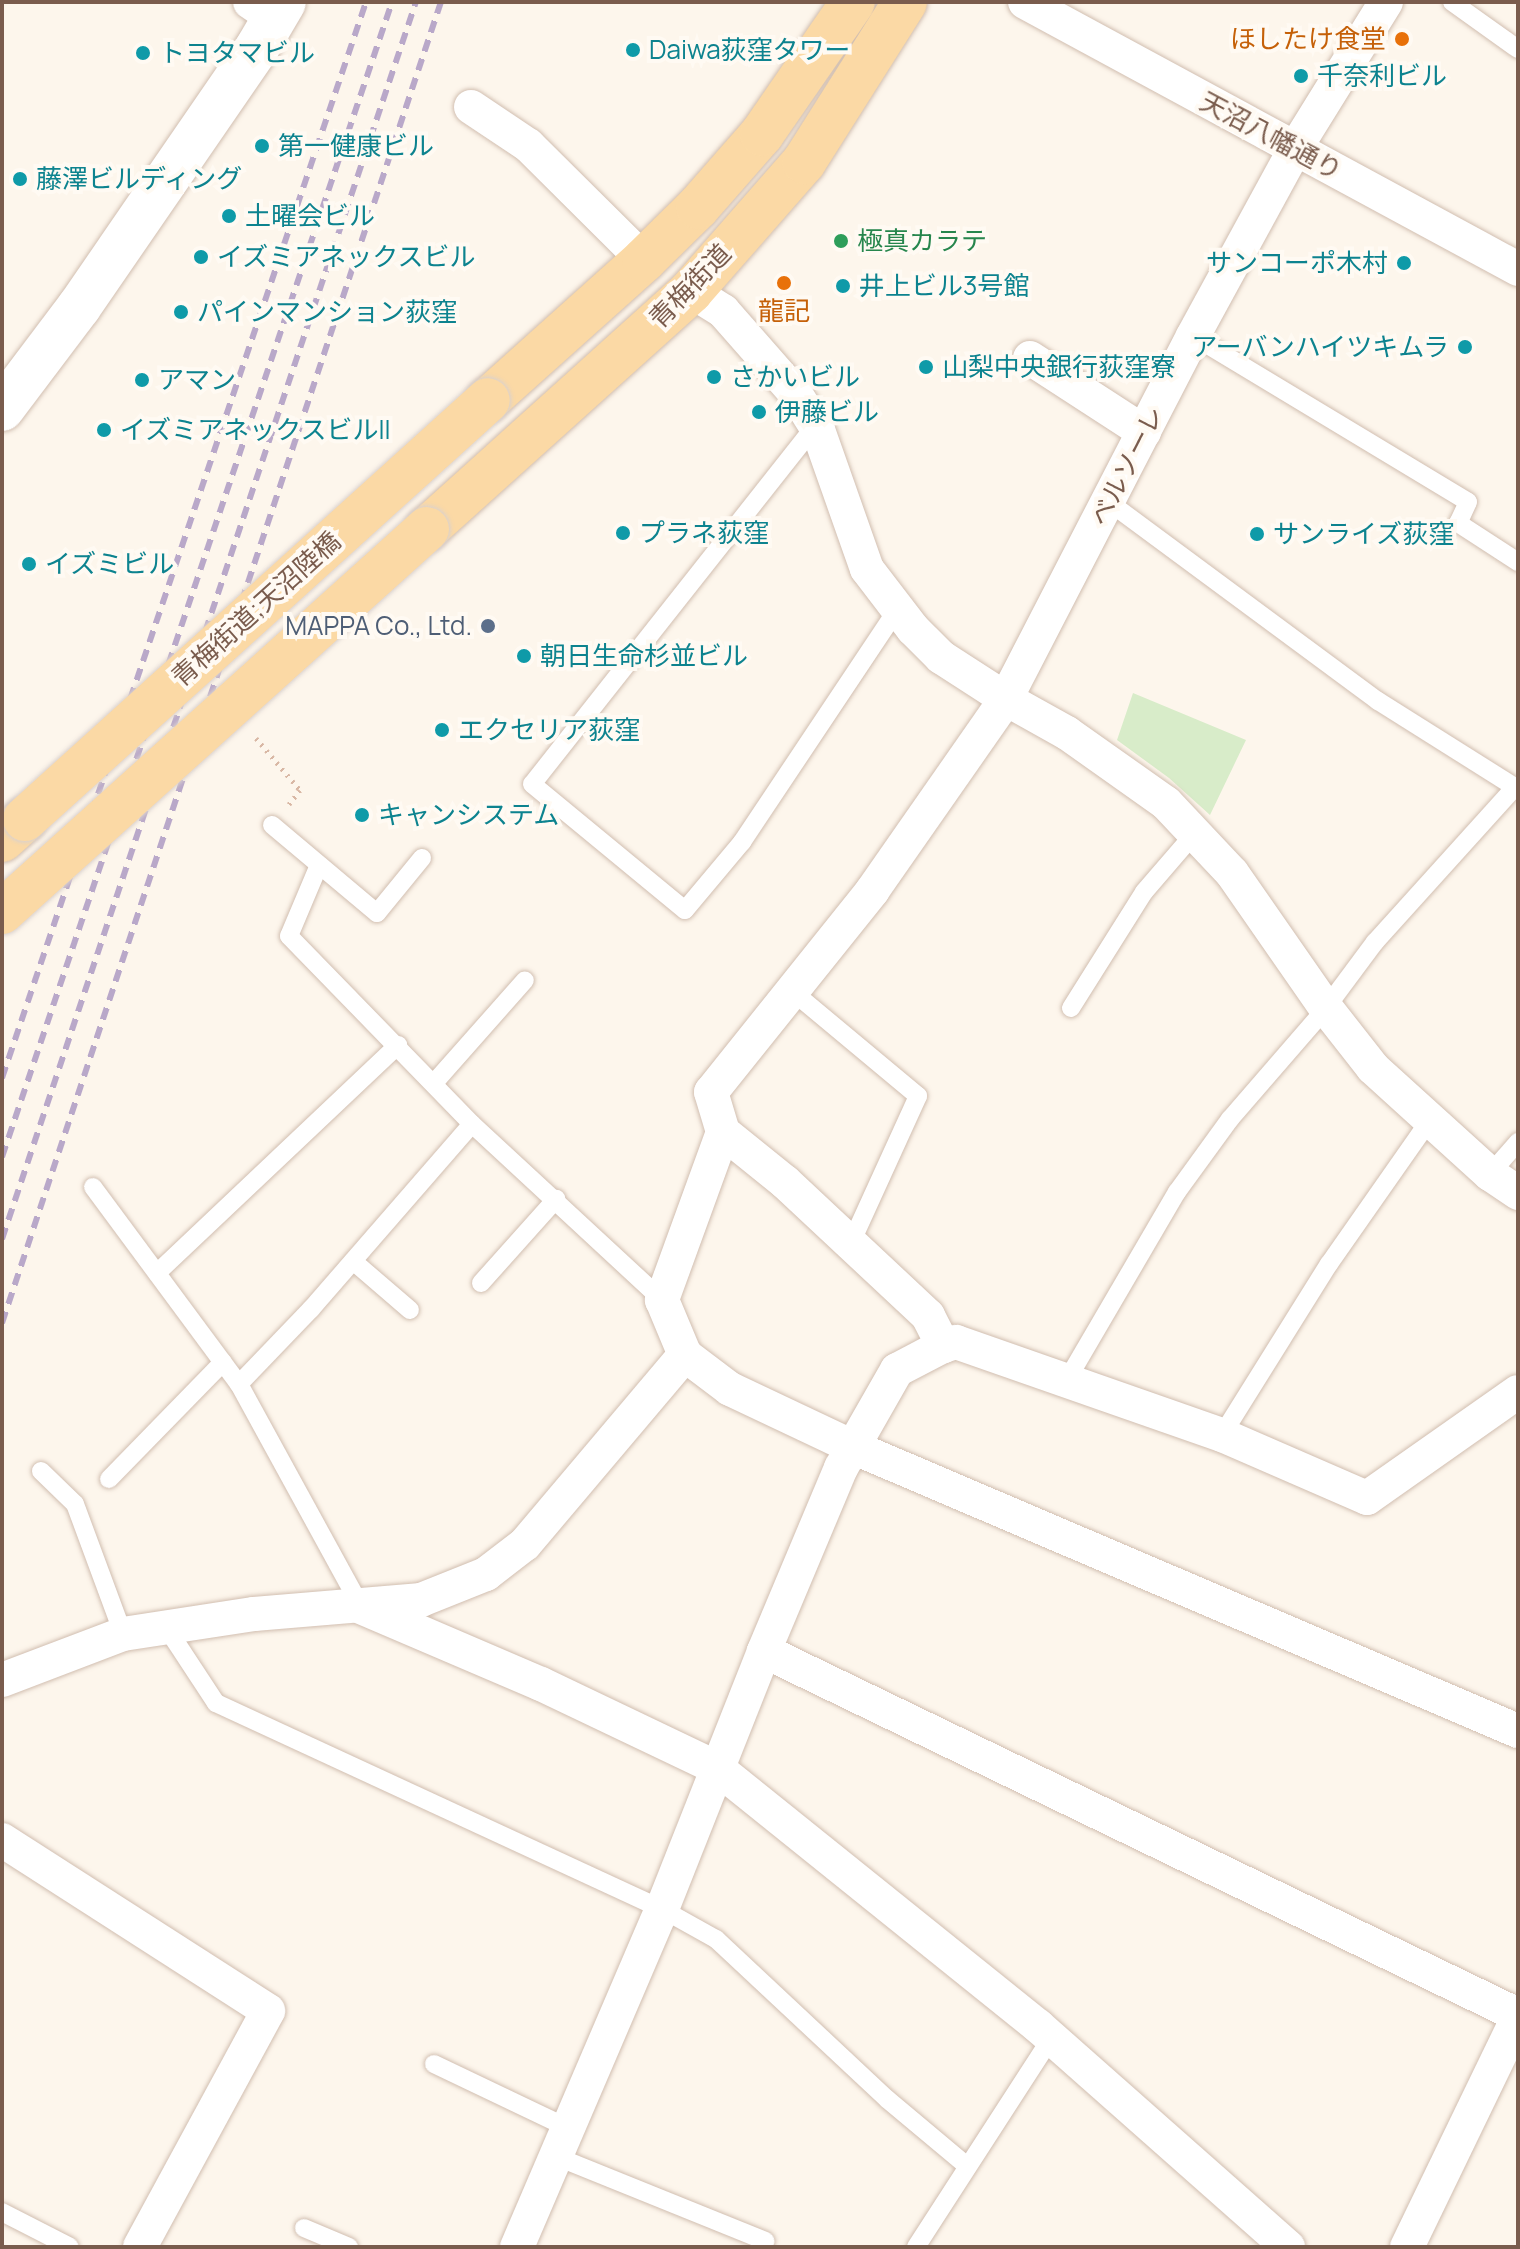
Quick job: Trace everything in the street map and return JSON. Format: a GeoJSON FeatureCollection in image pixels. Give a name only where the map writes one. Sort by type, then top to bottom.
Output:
{"type":"FeatureCollection","features":[{"type":"Feature","properties":{"kind":"main road","name":"青梅街道"},"geometry":{"type":"LineString","coordinates":[[488,400],[644,260],[762,134],[853,2]]}},
{"type":"Feature","properties":{"kind":"main road","name":"青梅街道"},"geometry":{"type":"LineString","coordinates":[[427,529],[691,291],[804,162],[905,2]]}},
{"type":"Feature","properties":{"kind":"main road","name":"青梅街道;天沼陸橋"},"geometry":{"type":"LineString","coordinates":[[14,830],[488,400]]}},
{"type":"Feature","properties":{"kind":"main road","name":"青梅街道;天沼陸橋"},"geometry":{"type":"LineString","coordinates":[[2,912],[427,529]]}},
{"type":"Feature","properties":{"kind":"street","name":"天沼八幡通り"},"geometry":{"type":"LineString","coordinates":[[1025,2],[1518,269]]}},
{"type":"Feature","properties":{"kind":"street","name":"ベルソーレ"},"geometry":{"type":"LineString","coordinates":[[723,1132],[711,1092],[873,890],[1006,699],[1193,336],[1295,149],[1386,2]]}},
{"type":"Feature","properties":{"kind":"street"},"geometry":{"type":"LineString","coordinates":[[2,409],[79,307],[270,8]]}},
{"type":"Feature","properties":{"kind":"street"},"geometry":{"type":"LineString","coordinates":[[484,124],[528,145],[644,260]]}},
{"type":"Feature","properties":{"kind":"street"},"geometry":{"type":"LineString","coordinates":[[691,291],[723,311],[795,393],[815,426],[867,569],[897,610],[941,657],[1067,733],[1166,803],[1232,873],[1326,1008],[1373,1068],[1490,1174],[1518,1193]]}},
{"type":"Feature","properties":{"kind":"street"},"geometry":{"type":"LineString","coordinates":[[1030,358],[1144,432]]}},
{"type":"Feature","properties":{"kind":"street"},"geometry":{"type":"LineString","coordinates":[[943,1346],[928,1316],[851,1243],[723,1132],[662,1300],[685,1355],[730,1389],[855,1448],[1518,1731]]}},
{"type":"Feature","properties":{"kind":"street"},"geometry":{"type":"LineString","coordinates":[[517,2247],[662,1909],[764,1651],[841,1468],[897,1370],[956,1342],[1222,1435],[1367,1498],[1518,1392]]}},
{"type":"Feature","properties":{"kind":"street"},"geometry":{"type":"LineString","coordinates":[[2,1680],[123,1634],[254,1614],[421,1600],[486,1574],[525,1544],[685,1355]]}},
{"type":"Feature","properties":{"kind":"street"},"geometry":{"type":"LineString","coordinates":[[361,1607],[541,1684],[717,1768],[1051,2038],[1270,2241]]}},
{"type":"Feature","properties":{"kind":"street"},"geometry":{"type":"LineString","coordinates":[[764,1651],[1518,2016],[1407,2247]]}},
{"type":"Feature","properties":{"kind":"street"},"geometry":{"type":"LineString","coordinates":[[2,1840],[268,2011],[140,2247]]}},
{"type":"Feature","properties":{"kind":"lane"},"geometry":{"type":"LineString","coordinates":[[1452,2],[1518,49]]}},
{"type":"Feature","properties":{"kind":"lane"},"geometry":{"type":"LineString","coordinates":[[1193,336],[1468,502],[1458,523],[1518,562]]}},
{"type":"Feature","properties":{"kind":"lane"},"geometry":{"type":"LineString","coordinates":[[815,426],[532,784],[685,910],[742,842],[897,610]]}},
{"type":"Feature","properties":{"kind":"lane"},"geometry":{"type":"LineString","coordinates":[[1067,1380],[1177,1192],[1230,1119],[1326,1008],[1375,942],[1517,788],[1378,701],[1109,502]]}},
{"type":"Feature","properties":{"kind":"lane"},"geometry":{"type":"LineString","coordinates":[[272,825],[377,913],[422,858]]}},
{"type":"Feature","properties":{"kind":"lane"},"geometry":{"type":"LineString","coordinates":[[1071,1008],[1144,892],[1195,833]]}},
{"type":"Feature","properties":{"kind":"lane"},"geometry":{"type":"LineString","coordinates":[[319,865],[289,936],[472,1124],[662,1300]]}},
{"type":"Feature","properties":{"kind":"lane"},"geometry":{"type":"LineString","coordinates":[[434,1083],[525,980]]}},
{"type":"Feature","properties":{"kind":"lane"},"geometry":{"type":"LineString","coordinates":[[792,991],[918,1096],[851,1243]]}},
{"type":"Feature","properties":{"kind":"lane"},"geometry":{"type":"LineString","coordinates":[[157,1273],[398,1045]]}},
{"type":"Feature","properties":{"kind":"lane"},"geometry":{"type":"LineString","coordinates":[[1222,1435],[1329,1264],[1430,1120]]}},
{"type":"Feature","properties":{"kind":"lane"},"geometry":{"type":"LineString","coordinates":[[239,1384],[353,1261],[472,1124]]}},
{"type":"Feature","properties":{"kind":"lane"},"geometry":{"type":"LineString","coordinates":[[1490,1174],[1518,1142]]}},
{"type":"Feature","properties":{"kind":"lane"},"geometry":{"type":"LineString","coordinates":[[93,1187],[239,1384],[361,1607]]}},
{"type":"Feature","properties":{"kind":"lane"},"geometry":{"type":"LineString","coordinates":[[481,1283],[556,1199]]}},
{"type":"Feature","properties":{"kind":"lane"},"geometry":{"type":"LineString","coordinates":[[353,1261],[410,1310]]}},
{"type":"Feature","properties":{"kind":"lane"},"geometry":{"type":"LineString","coordinates":[[109,1479],[223,1362]]}},
{"type":"Feature","properties":{"kind":"lane"},"geometry":{"type":"LineString","coordinates":[[41,1471],[75,1504],[123,1634]]}},
{"type":"Feature","properties":{"kind":"lane"},"geometry":{"type":"LineString","coordinates":[[166,1627],[216,1703],[662,1909],[716,1939],[887,2099],[966,2165]]}},
{"type":"Feature","properties":{"kind":"lane"},"geometry":{"type":"LineString","coordinates":[[916,2247],[966,2165],[1051,2038]]}},
{"type":"Feature","properties":{"kind":"lane"},"geometry":{"type":"LineString","coordinates":[[434,2064],[562,2142],[765,2241]]}},
{"type":"Feature","properties":{"kind":"lane"},"geometry":{"type":"LineString","coordinates":[[2,2212],[70,2247]]}},
{"type":"Feature","properties":{"kind":"lane"},"geometry":{"type":"LineString","coordinates":[[304,2228],[349,2247]]}},
{"type":"Feature","properties":{"kind":"path"},"geometry":{"type":"LineString","coordinates":[[253,734],[300,790],[272,825]]}},
{"type":"Feature","properties":{"kind":"green space"},"geometry":{"type":"Polygon","coordinates":[[[1133,693],[1246,740],[1210,815],[1169,778],[1117,740],[1133,693]]]}},
{"type":"Feature","properties":{"kind":"railway"},"geometry":{"type":"LineString","coordinates":[[2,1078],[366,2]]}},
{"type":"Feature","properties":{"kind":"railway"},"geometry":{"type":"LineString","coordinates":[[2,1157],[392,2]]}},
{"type":"Feature","properties":{"kind":"railway"},"geometry":{"type":"LineString","coordinates":[[2,1239],[416,2]]}},
{"type":"Feature","properties":{"kind":"railway"},"geometry":{"type":"LineString","coordinates":[[2,1323],[441,2]]}},
{"type":"Feature","properties":{"kind":"place","name":"ほしたけ食堂"},"geometry":{"type":"Point","coordinates":[1402,39]}},
{"type":"Feature","properties":{"kind":"place","name":"Daiwa荻窪タワー"},"geometry":{"type":"Point","coordinates":[633,50]}},
{"type":"Feature","properties":{"kind":"place","name":"トヨタマビル"},"geometry":{"type":"Point","coordinates":[143,53]}},
{"type":"Feature","properties":{"kind":"place","name":"千奈利ビル"},"geometry":{"type":"Point","coordinates":[1301,76]}},
{"type":"Feature","properties":{"kind":"place","name":"第一健康ビル"},"geometry":{"type":"Point","coordinates":[262,146]}},
{"type":"Feature","properties":{"kind":"place","name":"藤澤ビルディング"},"geometry":{"type":"Point","coordinates":[20,179]}},
{"type":"Feature","properties":{"kind":"place","name":"土曜会ビル"},"geometry":{"type":"Point","coordinates":[229,216]}},
{"type":"Feature","properties":{"kind":"place","name":"極真カラテ"},"geometry":{"type":"Point","coordinates":[841,241]}},
{"type":"Feature","properties":{"kind":"place","name":"イズミアネックスビル"},"geometry":{"type":"Point","coordinates":[201,257]}},
{"type":"Feature","properties":{"kind":"place","name":"サンコーポ木村"},"geometry":{"type":"Point","coordinates":[1404,263]}},
{"type":"Feature","properties":{"kind":"place","name":"龍記"},"geometry":{"type":"Point","coordinates":[784,283]}},
{"type":"Feature","properties":{"kind":"place","name":"井上ビル3号館"},"geometry":{"type":"Point","coordinates":[843,286]}},
{"type":"Feature","properties":{"kind":"place","name":"パインマンション荻窪"},"geometry":{"type":"Point","coordinates":[181,312]}},
{"type":"Feature","properties":{"kind":"place","name":"アーバンハイツキムラ"},"geometry":{"type":"Point","coordinates":[1465,347]}},
{"type":"Feature","properties":{"kind":"place","name":"山梨中央銀行荻窪寮"},"geometry":{"type":"Point","coordinates":[926,367]}},
{"type":"Feature","properties":{"kind":"place","name":"さかいビル"},"geometry":{"type":"Point","coordinates":[714,377]}},
{"type":"Feature","properties":{"kind":"place","name":"アマン"},"geometry":{"type":"Point","coordinates":[142,380]}},
{"type":"Feature","properties":{"kind":"place","name":"伊藤ビル"},"geometry":{"type":"Point","coordinates":[759,412]}},
{"type":"Feature","properties":{"kind":"place","name":"イズミアネックスビルII"},"geometry":{"type":"Point","coordinates":[104,430]}},
{"type":"Feature","properties":{"kind":"place","name":"プラネ荻窪"},"geometry":{"type":"Point","coordinates":[623,533]}},
{"type":"Feature","properties":{"kind":"place","name":"サンライズ荻窪"},"geometry":{"type":"Point","coordinates":[1257,534]}},
{"type":"Feature","properties":{"kind":"place","name":"イズミビル"},"geometry":{"type":"Point","coordinates":[29,564]}},
{"type":"Feature","properties":{"kind":"place","name":"MAPPA Co., Ltd."},"geometry":{"type":"Point","coordinates":[488,626]}},
{"type":"Feature","properties":{"kind":"place","name":"朝日生命杉並ビル"},"geometry":{"type":"Point","coordinates":[524,656]}},
{"type":"Feature","properties":{"kind":"place","name":"エクセリア荻窪"},"geometry":{"type":"Point","coordinates":[442,730]}},
{"type":"Feature","properties":{"kind":"place","name":"キャンシステム"},"geometry":{"type":"Point","coordinates":[362,815]}}]}
